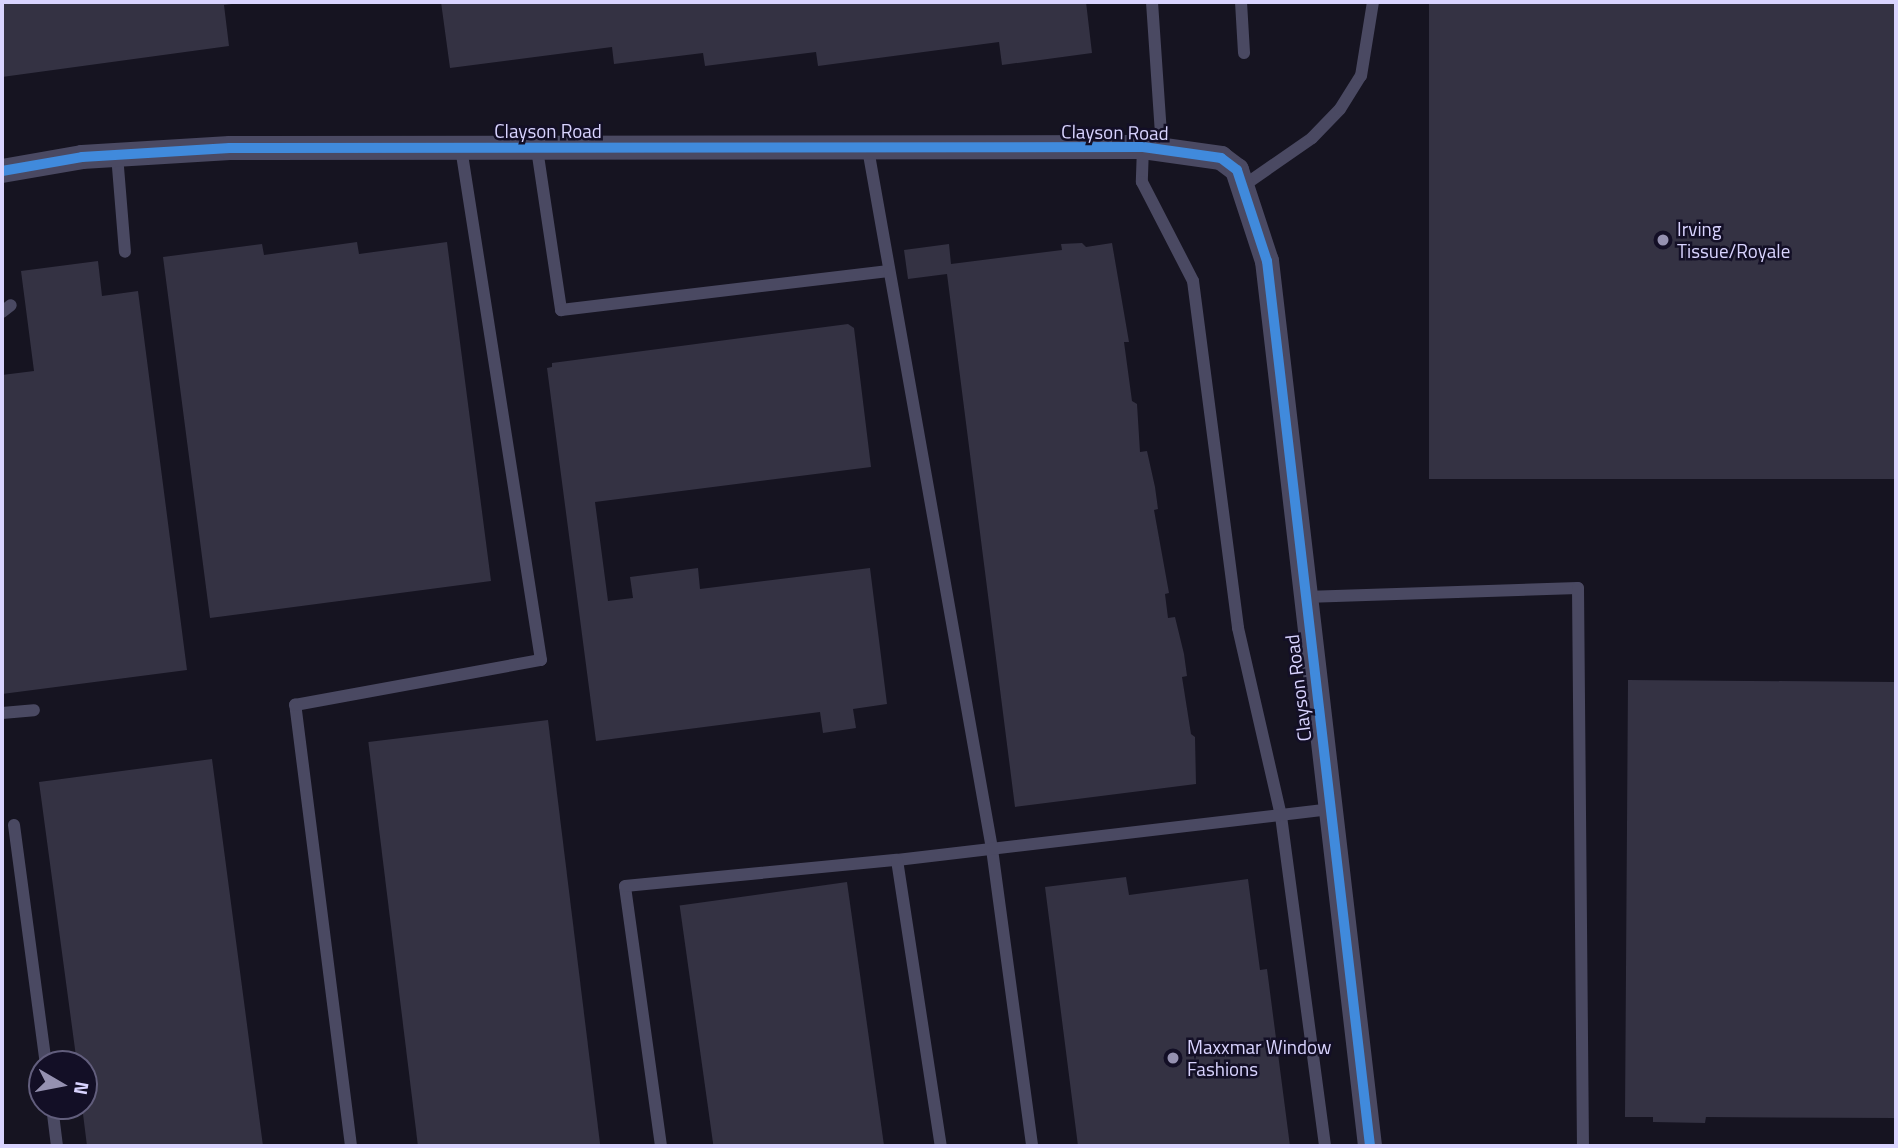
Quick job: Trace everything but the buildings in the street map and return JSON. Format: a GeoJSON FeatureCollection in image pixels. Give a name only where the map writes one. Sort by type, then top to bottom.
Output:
{"type":"FeatureCollection","features":[{"type":"Feature","properties":{"kind":"street","name":"Clayson Road"},"geometry":{"type":"LineString","coordinates":[[2,171],[117,155],[230,148],[1153,148],[1221,158],[1237,170],[1267,261],[1370,1146]]}},
{"type":"Feature","properties":{"kind":"lane"},"geometry":{"type":"LineString","coordinates":[[1152,2],[1153,148],[1142,182],[1193,281],[1238,628],[1281,816],[1325,1146]]}},
{"type":"Feature","properties":{"kind":"lane"},"geometry":{"type":"LineString","coordinates":[[1241,2],[1244,53]]}},
{"type":"Feature","properties":{"kind":"lane"},"geometry":{"type":"LineString","coordinates":[[1243,186],[1312,138],[1340,109],[1361,76],[1373,2]]}},
{"type":"Feature","properties":{"kind":"lane"},"geometry":{"type":"LineString","coordinates":[[351,1146],[295,705],[541,660],[461,148]]}},
{"type":"Feature","properties":{"kind":"lane"},"geometry":{"type":"LineString","coordinates":[[537,149],[561,310],[889,271]]}},
{"type":"Feature","properties":{"kind":"lane"},"geometry":{"type":"LineString","coordinates":[[867,149],[992,849],[1032,1146]]}},
{"type":"Feature","properties":{"kind":"lane"},"geometry":{"type":"LineString","coordinates":[[117,155],[125,252]]}},
{"type":"Feature","properties":{"kind":"lane"},"geometry":{"type":"LineString","coordinates":[[1305,597],[1578,587],[1583,1146]]}},
{"type":"Feature","properties":{"kind":"lane"},"geometry":{"type":"LineString","coordinates":[[2,713],[34,710]]}},
{"type":"Feature","properties":{"kind":"lane"},"geometry":{"type":"LineString","coordinates":[[661,1146],[625,886],[898,860],[1330,809]]}},
{"type":"Feature","properties":{"kind":"lane"},"geometry":{"type":"LineString","coordinates":[[14,825],[44,1050]]}},
{"type":"Feature","properties":{"kind":"lane"},"geometry":{"type":"LineString","coordinates":[[898,860],[941,1146]]}},
{"type":"Feature","properties":{"kind":"lane"},"geometry":{"type":"LineString","coordinates":[[54,1120],[57,1146]]}},
{"type":"Feature","properties":{"kind":"cycle path"},"geometry":{"type":"LineString","coordinates":[[2,171],[82,157],[230,148],[1143,147],[1221,158],[1237,170],[1267,261],[1370,1146]]}},
{"type":"Feature","properties":{"kind":"place","name":"Irving Tissue/Royale"},"geometry":{"type":"Point","coordinates":[1663,240]}},
{"type":"Feature","properties":{"kind":"place","name":"Maxxmar Window Fashions"},"geometry":{"type":"Point","coordinates":[1173,1058]}}]}
